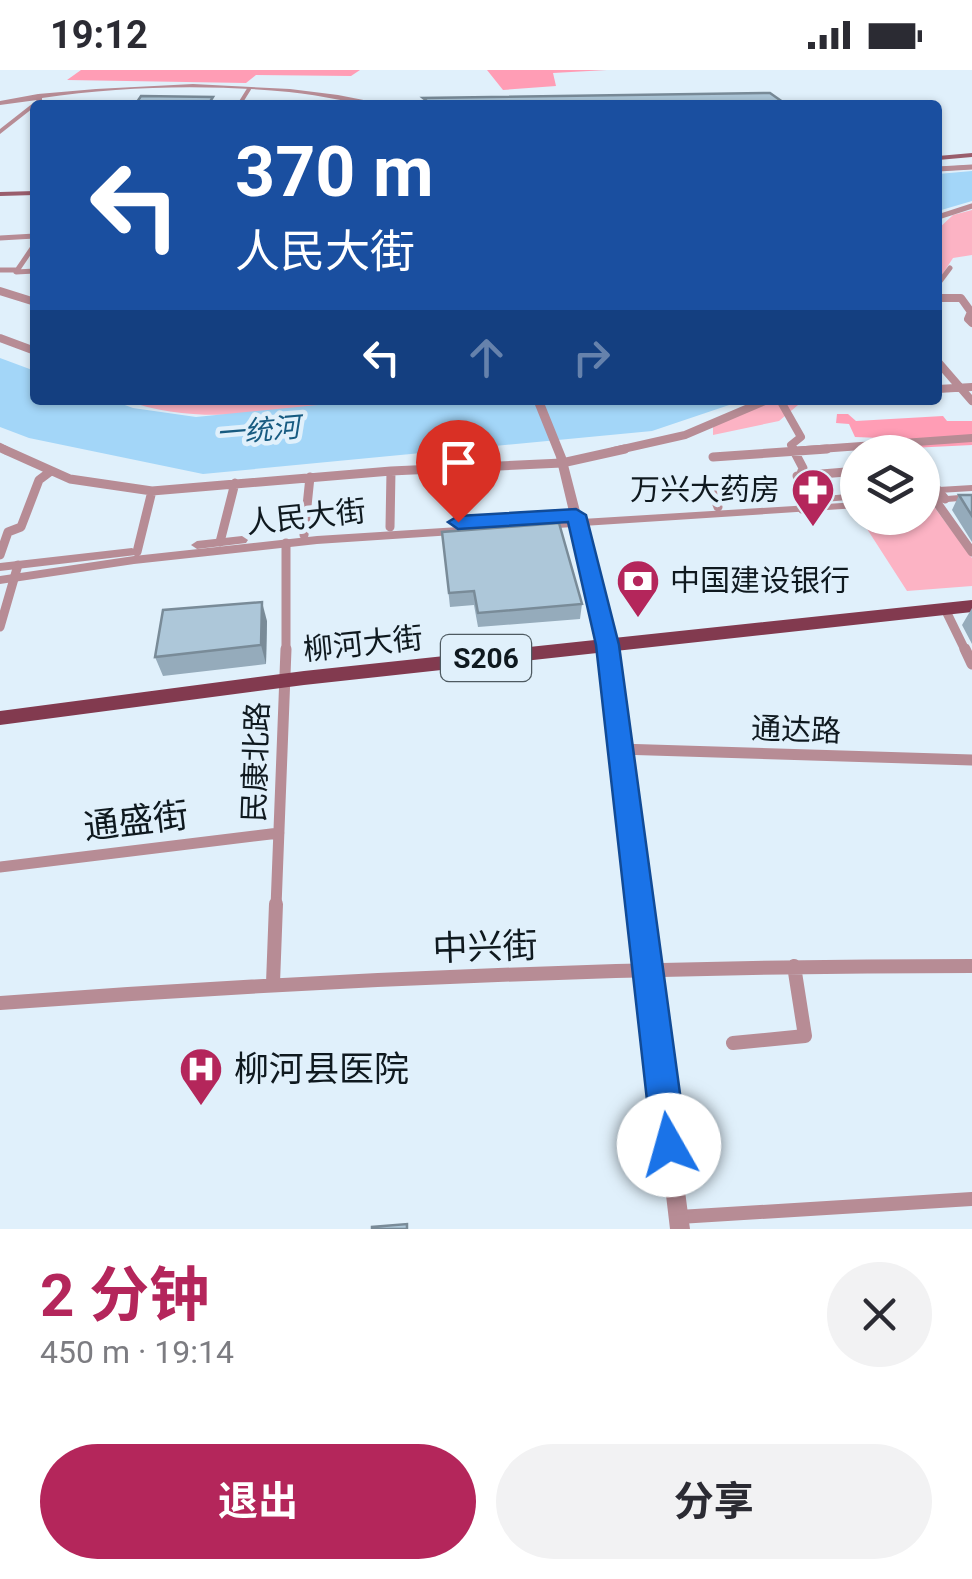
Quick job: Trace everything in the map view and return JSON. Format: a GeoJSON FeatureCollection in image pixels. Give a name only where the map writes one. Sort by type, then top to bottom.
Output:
{"type":"FeatureCollection","features":[{"type":"Feature","properties":{"kind":"main road"},"geometry":{"type":"LineString","coordinates":[[942,157],[972,153]]}},
{"type":"Feature","properties":{"kind":"main road"},"geometry":{"type":"LineString","coordinates":[[0,196],[30,195]]}},
{"type":"Feature","properties":{"kind":"main road","name":"柳河大街"},"geometry":{"type":"LineString","coordinates":[[0,706],[606,640],[972,594]]}},
{"type":"Feature","properties":{"kind":"main road","name":"柳河大街"},"geometry":{"type":"LineString","coordinates":[[606,640],[972,606]]}},
{"type":"Feature","properties":{"kind":"main road","name":"柳河大街"},"geometry":{"type":"LineString","coordinates":[[0,718],[285,675]]}},
{"type":"Feature","properties":{"kind":"street"},"geometry":{"type":"LineString","coordinates":[[39,100],[48,95],[113,88],[185,86],[341,100]]}},
{"type":"Feature","properties":{"kind":"street"},"geometry":{"type":"LineString","coordinates":[[245,100],[250,90]]}},
{"type":"Feature","properties":{"kind":"street"},"geometry":{"type":"LineString","coordinates":[[250,90],[333,100]]}},
{"type":"Feature","properties":{"kind":"street"},"geometry":{"type":"LineString","coordinates":[[0,103],[30,101]]}},
{"type":"Feature","properties":{"kind":"street"},"geometry":{"type":"LineString","coordinates":[[0,135],[30,108]]}},
{"type":"Feature","properties":{"kind":"street"},"geometry":{"type":"LineString","coordinates":[[0,135],[30,114]]}},
{"type":"Feature","properties":{"kind":"street"},"geometry":{"type":"LineString","coordinates":[[942,169],[972,167]]}},
{"type":"Feature","properties":{"kind":"street"},"geometry":{"type":"LineString","coordinates":[[942,216],[972,206]]}},
{"type":"Feature","properties":{"kind":"street"},"geometry":{"type":"LineString","coordinates":[[0,238],[30,240]]}},
{"type":"Feature","properties":{"kind":"street"},"geometry":{"type":"LineString","coordinates":[[18,270],[30,249]]}},
{"type":"Feature","properties":{"kind":"street"},"geometry":{"type":"LineString","coordinates":[[942,279],[950,268]]}},
{"type":"Feature","properties":{"kind":"street"},"geometry":{"type":"LineString","coordinates":[[0,270],[30,271]]}},
{"type":"Feature","properties":{"kind":"street"},"geometry":{"type":"LineString","coordinates":[[0,291],[30,300]]}},
{"type":"Feature","properties":{"kind":"street"},"geometry":{"type":"LineString","coordinates":[[942,298],[961,298],[971,312],[968,318],[972,323]]}},
{"type":"Feature","properties":{"kind":"street"},"geometry":{"type":"LineString","coordinates":[[0,338],[30,349]]}},
{"type":"Feature","properties":{"kind":"street"},"geometry":{"type":"LineString","coordinates":[[942,367],[972,401]]}},
{"type":"Feature","properties":{"kind":"street"},"geometry":{"type":"LineString","coordinates":[[942,388],[972,386]]}},
{"type":"Feature","properties":{"kind":"street"},"geometry":{"type":"LineString","coordinates":[[540,405],[562,460],[606,640],[679,1223],[972,1199]]}},
{"type":"Feature","properties":{"kind":"street"},"geometry":{"type":"LineString","coordinates":[[0,447],[32,466],[83,483],[128,484],[152,490],[562,460],[685,434],[755,405]]}},
{"type":"Feature","properties":{"kind":"street"},"geometry":{"type":"LineString","coordinates":[[783,405],[802,438],[792,444],[803,468],[797,476],[799,505]]}},
{"type":"Feature","properties":{"kind":"street"},"geometry":{"type":"LineString","coordinates":[[713,457],[972,438]]}},
{"type":"Feature","properties":{"kind":"street"},"geometry":{"type":"LineString","coordinates":[[390,527],[391,470]]}},
{"type":"Feature","properties":{"kind":"street"},"geometry":{"type":"LineString","coordinates":[[0,555],[8,532],[21,527],[39,480],[50,471]]}},
{"type":"Feature","properties":{"kind":"street"},"geometry":{"type":"LineString","coordinates":[[797,476],[840,472]]}},
{"type":"Feature","properties":{"kind":"street"},"geometry":{"type":"LineString","coordinates":[[304,535],[310,477]]}},
{"type":"Feature","properties":{"kind":"street"},"geometry":{"type":"LineString","coordinates":[[220,542],[235,484]]}},
{"type":"Feature","properties":{"kind":"street"},"geometry":{"type":"LineString","coordinates":[[709,484],[718,507]]}},
{"type":"Feature","properties":{"kind":"street"},"geometry":{"type":"LineString","coordinates":[[940,496],[972,488]]}},
{"type":"Feature","properties":{"kind":"street"},"geometry":{"type":"LineString","coordinates":[[137,552],[152,490]]}},
{"type":"Feature","properties":{"kind":"street"},"geometry":{"type":"LineString","coordinates":[[940,497],[972,496]]}},
{"type":"Feature","properties":{"kind":"street","name":"人民大街"},"geometry":{"type":"LineString","coordinates":[[0,567],[390,527],[577,519],[799,505],[840,499]]}},
{"type":"Feature","properties":{"kind":"street"},"geometry":{"type":"LineString","coordinates":[[940,504],[972,552]]}},
{"type":"Feature","properties":{"kind":"street","name":"人民大街"},"geometry":{"type":"LineString","coordinates":[[0,580],[286,544],[718,507],[840,505]]}},
{"type":"Feature","properties":{"kind":"street","name":"民康北路"},"geometry":{"type":"LineString","coordinates":[[273,983],[286,544]]}},
{"type":"Feature","properties":{"kind":"street"},"geometry":{"type":"LineString","coordinates":[[0,627],[18,565]]}},
{"type":"Feature","properties":{"kind":"street"},"geometry":{"type":"LineString","coordinates":[[944,609],[972,664]]}},
{"type":"Feature","properties":{"kind":"street","name":"通达路"},"geometry":{"type":"LineString","coordinates":[[619,749],[972,760]]}},
{"type":"Feature","properties":{"kind":"street","name":"通盛街"},"geometry":{"type":"LineString","coordinates":[[0,867],[278,834]]}},
{"type":"Feature","properties":{"kind":"street"},"geometry":{"type":"LineString","coordinates":[[733,1043],[804,1036],[794,966]]}},
{"type":"Feature","properties":{"kind":"street","name":"中兴街"},"geometry":{"type":"LineString","coordinates":[[0,1003],[273,983],[794,966],[972,966]]}},
{"type":"Feature","properties":{"kind":"shaded area"},"geometry":{"type":"Polygon","coordinates":[[[81,70],[360,70],[351,76],[256,75],[246,83],[67,80],[81,70]]]}},
{"type":"Feature","properties":{"kind":"shaded area"},"geometry":{"type":"Polygon","coordinates":[[[487,70],[607,70],[553,73],[556,86],[503,90],[487,70]]]}},
{"type":"Feature","properties":{"kind":"shaded area"},"geometry":{"type":"Polygon","coordinates":[[[972,210],[972,255],[953,258],[942,275],[942,225],[953,215],[972,210]]]}},
{"type":"Feature","properties":{"kind":"shaded area"},"geometry":{"type":"Polygon","coordinates":[[[141,405],[327,405],[215,415],[141,405]]]}},
{"type":"Feature","properties":{"kind":"shaded area"},"geometry":{"type":"Polygon","coordinates":[[[760,405],[798,405],[779,421],[713,435],[713,425],[760,405]]]}},
{"type":"Feature","properties":{"kind":"shaded area"},"geometry":{"type":"Polygon","coordinates":[[[837,414],[848,414],[856,421],[943,416],[947,421],[972,421],[972,445],[940,447],[940,435],[854,435],[849,424],[836,423],[837,414]]]}},
{"type":"Feature","properties":{"kind":"shaded area"},"geometry":{"type":"Polygon","coordinates":[[[940,515],[972,558],[972,586],[907,591],[871,535],[940,535],[940,515]]]}},
{"type":"Feature","properties":{"kind":"water"},"geometry":{"type":"Polygon","coordinates":[[[972,171],[972,201],[942,210],[942,174],[972,171]]]}},
{"type":"Feature","properties":{"kind":"water","name":"一统河"},"geometry":{"type":"Polygon","coordinates":[[[0,358],[30,369],[30,405],[125,405],[196,417],[318,405],[729,405],[652,431],[203,474],[29,438],[0,427],[0,358]]]}},
{"type":"Feature","properties":{"kind":"building"},"geometry":{"type":"Polygon","coordinates":[[[770,93],[780,100],[426,100],[423,98],[770,93]]]}},
{"type":"Feature","properties":{"kind":"building"},"geometry":{"type":"Polygon","coordinates":[[[141,96],[213,97],[211,100],[138,100],[141,96]]]}},
{"type":"Feature","properties":{"kind":"building"},"geometry":{"type":"Polygon","coordinates":[[[959,495],[972,495],[972,516],[959,495]]]}},
{"type":"Feature","properties":{"kind":"building"},"geometry":{"type":"Polygon","coordinates":[[[559,523],[582,604],[478,613],[474,591],[449,593],[442,532],[559,523]]]}},
{"type":"Feature","properties":{"kind":"building"},"geometry":{"type":"Polygon","coordinates":[[[262,602],[261,645],[155,657],[163,610],[262,602]]]}},
{"type":"Feature","properties":{"kind":"building"},"geometry":{"type":"Polygon","coordinates":[[[407,1224],[407,1229],[372,1229],[372,1227],[407,1224]]]}},
{"type":"Feature","properties":{"kind":"place","name":"万兴大药房"},"geometry":{"type":"Point","coordinates":[813,528]}},
{"type":"Feature","properties":{"kind":"place","name":"中国建设银行"},"geometry":{"type":"Point","coordinates":[638,619]}},
{"type":"Feature","properties":{"kind":"place","name":"柳河县医院"},"geometry":{"type":"Point","coordinates":[201,1107]}},
{"type":"Feature","properties":{"kind":"route"},"geometry":{"type":"LineString","coordinates":[[458,522],[576,515],[608,645],[669,1145]]}}]}
